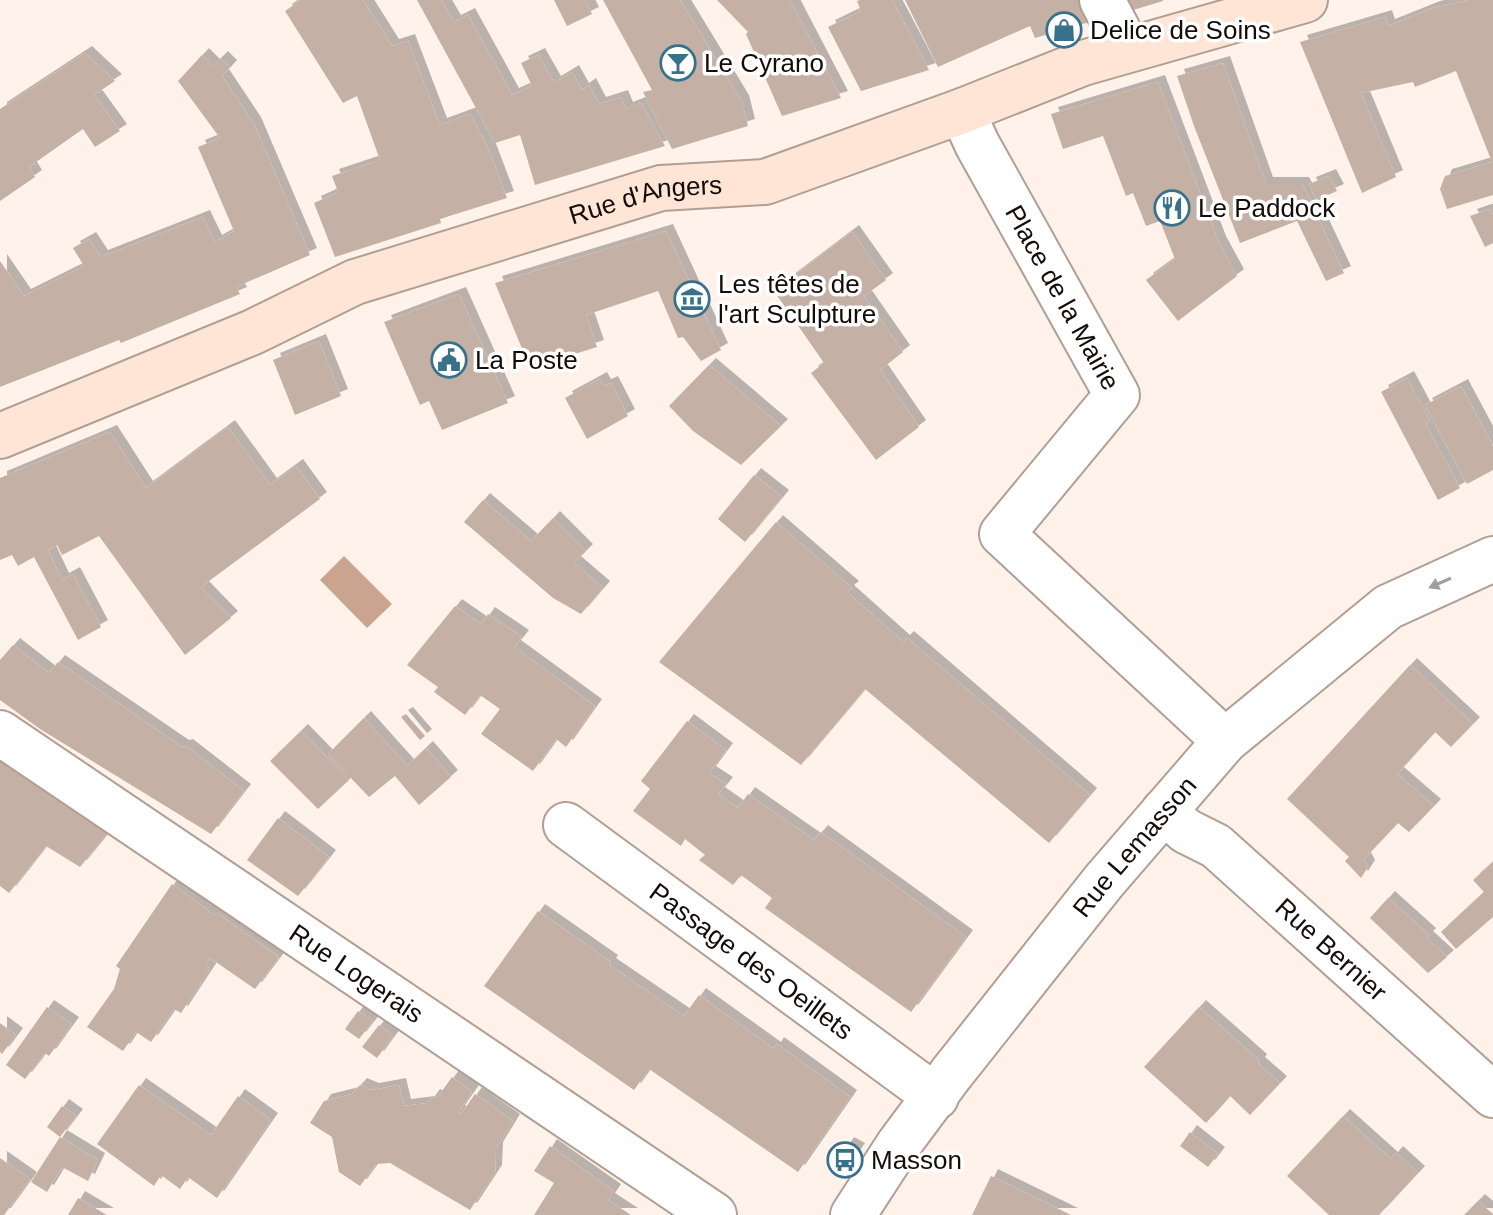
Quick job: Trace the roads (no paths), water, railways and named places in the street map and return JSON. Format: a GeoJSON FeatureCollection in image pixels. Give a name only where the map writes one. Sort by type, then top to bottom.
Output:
{"type":"FeatureCollection","features":[{"type":"Feature","properties":{"kind":"main road","name":"Rue d'Angers"},"geometry":{"type":"LineString","coordinates":[[0,436],[253,332],[355,282],[661,188],[765,182],[962,111],[1083,63],[1305,0]]}},
{"type":"Feature","properties":{"kind":"street"},"geometry":{"type":"LineString","coordinates":[[1102,0],[1128,49]]}},
{"type":"Feature","properties":{"kind":"street","name":"Place de la Mairie"},"geometry":{"type":"LineString","coordinates":[[962,111],[977,144],[1117,395],[1002,534],[1225,741]]}},
{"type":"Feature","properties":{"kind":"street","name":"Rue Lemasson"},"geometry":{"type":"LineString","coordinates":[[853,1215],[899,1144],[1096,891],[1225,741],[1388,607],[1493,559]]}},
{"type":"Feature","properties":{"kind":"street","name":"Rue Logerais"},"geometry":{"type":"LineString","coordinates":[[0,733],[714,1215]]}},
{"type":"Feature","properties":{"kind":"street","name":"Rue Bernier"},"geometry":{"type":"LineString","coordinates":[[1164,811],[1186,831],[1216,846],[1493,1095]]}},
{"type":"Feature","properties":{"kind":"street","name":"Passage des Oeillets"},"geometry":{"type":"LineString","coordinates":[[566,825],[936,1097]]}},
{"type":"Feature","properties":{"kind":"place","name":"Delice de Soins"},"geometry":{"type":"Point","coordinates":[1064,30]}},
{"type":"Feature","properties":{"kind":"place","name":"Le Cyrano"},"geometry":{"type":"Point","coordinates":[678,63]}},
{"type":"Feature","properties":{"kind":"place","name":"Le Paddock"},"geometry":{"type":"Point","coordinates":[1172,208]}},
{"type":"Feature","properties":{"kind":"place","name":"Les têtes de l'art Sculpture"},"geometry":{"type":"Point","coordinates":[692,299]}},
{"type":"Feature","properties":{"kind":"place","name":"La Poste"},"geometry":{"type":"Point","coordinates":[449,360]}},
{"type":"Feature","properties":{"kind":"place","name":"Masson"},"geometry":{"type":"Point","coordinates":[845,1160]}}]}
